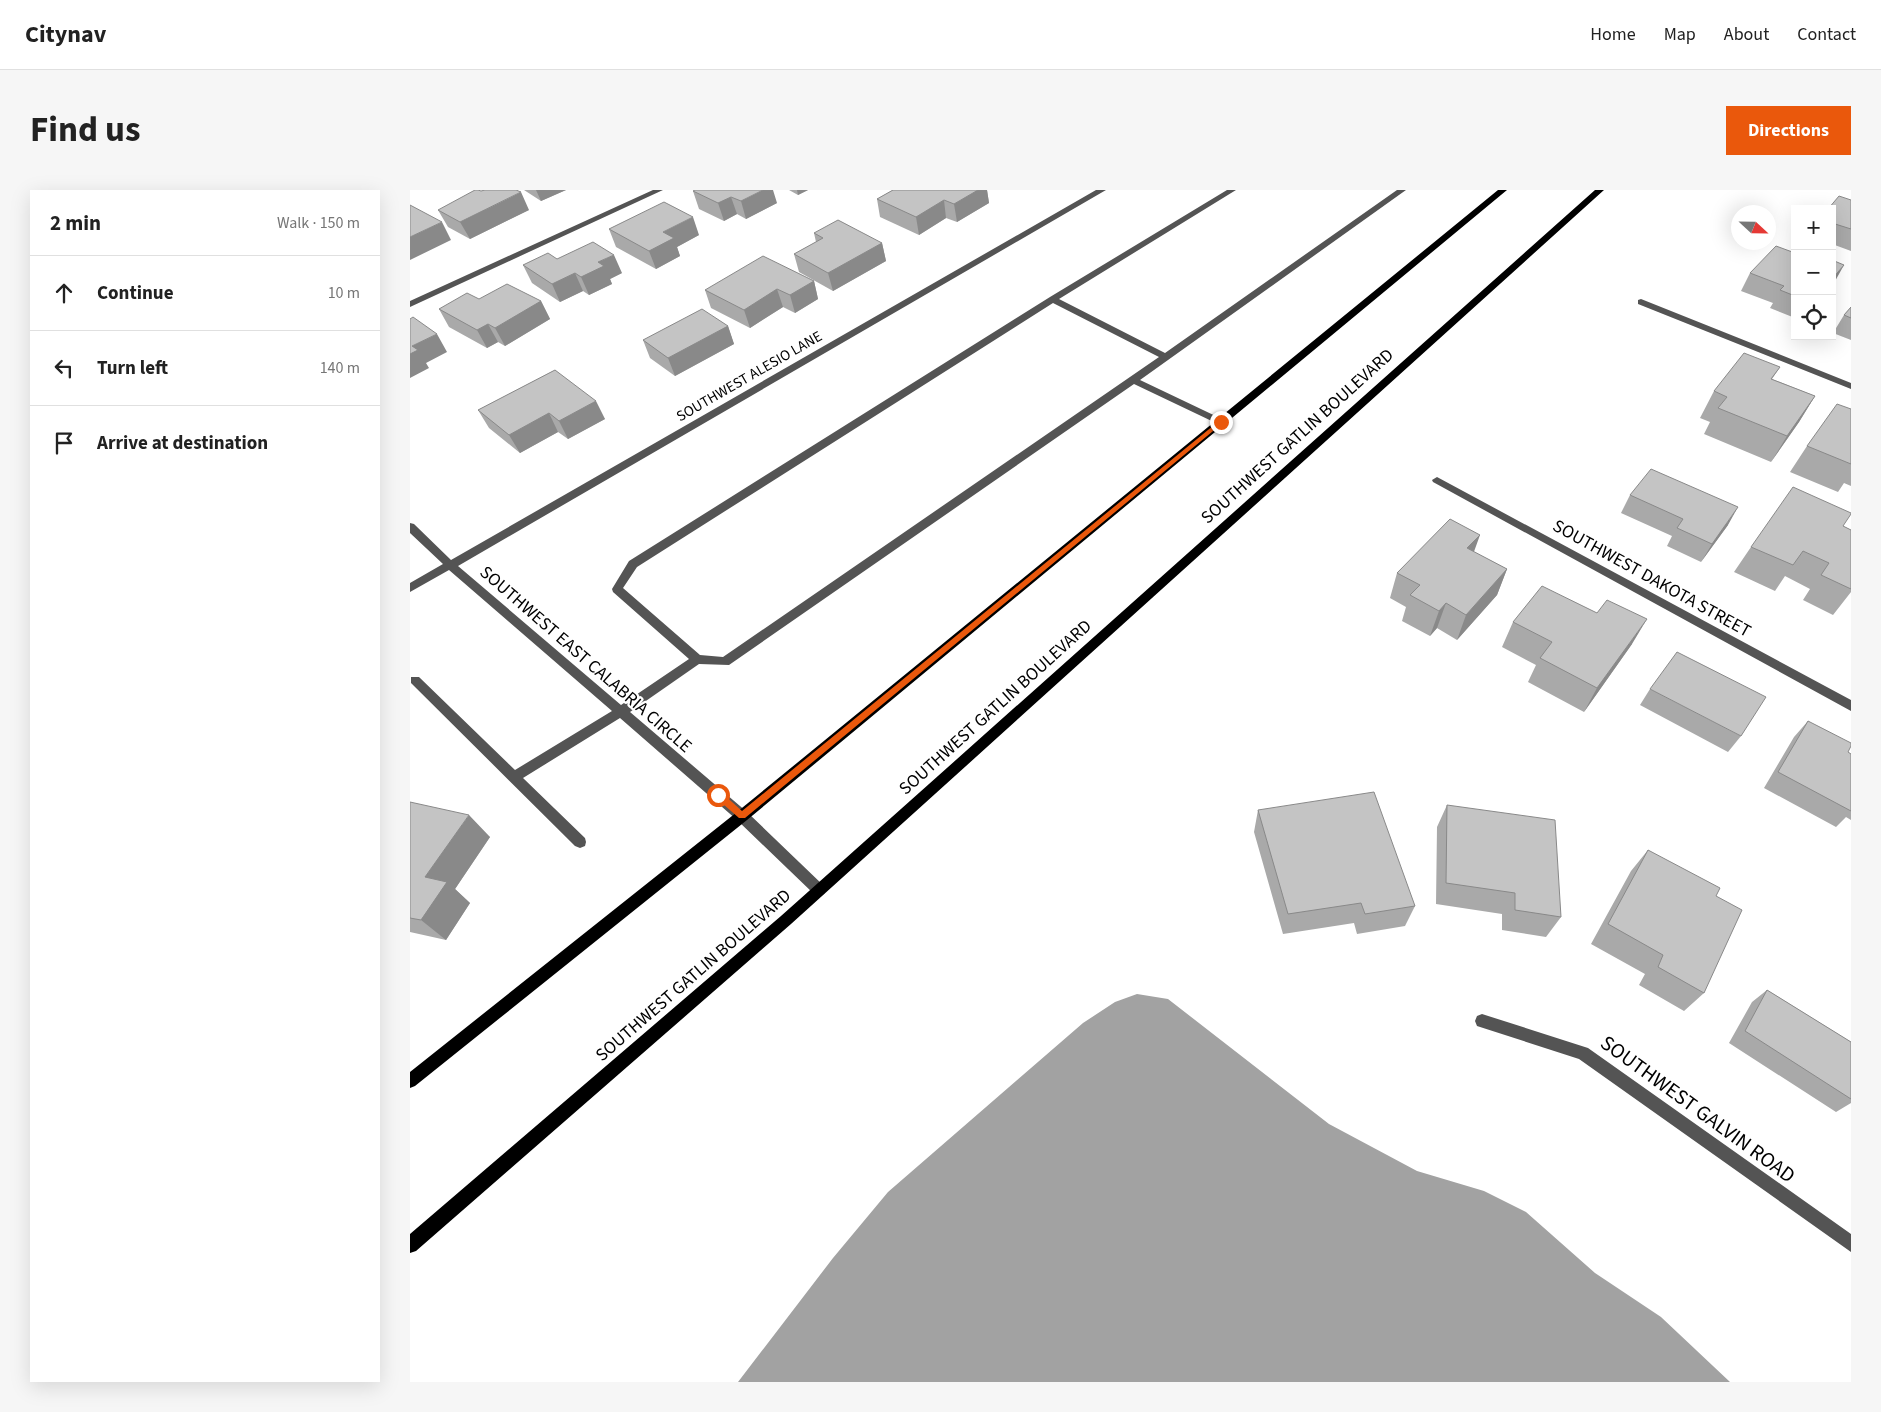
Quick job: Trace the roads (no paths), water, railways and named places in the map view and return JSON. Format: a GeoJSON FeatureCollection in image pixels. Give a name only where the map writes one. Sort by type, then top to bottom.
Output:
{"type":"FeatureCollection","features":[{"type":"Feature","properties":{"kind":"main road"},"geometry":{"type":"LineString","coordinates":[[410,1081],[742,816],[1503,190]]}},
{"type":"Feature","properties":{"kind":"main road","name":"SOUTHWEST GATLIN BOULEVARD"},"geometry":{"type":"LineString","coordinates":[[410,1245],[819,890],[1600,190]]}},
{"type":"Feature","properties":{"kind":"street"},"geometry":{"type":"LineString","coordinates":[[410,304],[659,190]]}},
{"type":"Feature","properties":{"kind":"street","name":"SOUTHWEST ALESIO LANE"},"geometry":{"type":"LineString","coordinates":[[410,588],[1102,190]]}},
{"type":"Feature","properties":{"kind":"street"},"geometry":{"type":"LineString","coordinates":[[1232,190],[1054,299],[633,564],[617,589],[697,658],[725,662],[1133,380],[1402,190]]}},
{"type":"Feature","properties":{"kind":"street"},"geometry":{"type":"LineString","coordinates":[[1054,299],[1165,357]]}},
{"type":"Feature","properties":{"kind":"street"},"geometry":{"type":"LineString","coordinates":[[1641,302],[1851,386]]}},
{"type":"Feature","properties":{"kind":"street"},"geometry":{"type":"LineString","coordinates":[[1133,380],[1221,422]]}},
{"type":"Feature","properties":{"kind":"street","name":"SOUTHWEST DAKOTA STREET"},"geometry":{"type":"LineString","coordinates":[[1437,480],[1851,706]]}},
{"type":"Feature","properties":{"kind":"street","name":"SOUTHWEST EAST CALABRIA CIRCLE"},"geometry":{"type":"LineString","coordinates":[[410,526],[450,565],[742,816],[819,890]]}},
{"type":"Feature","properties":{"kind":"street"},"geometry":{"type":"LineString","coordinates":[[514,777],[621,712],[697,658]]}},
{"type":"Feature","properties":{"kind":"street"},"geometry":{"type":"LineString","coordinates":[[415,680],[580,842]]}},
{"type":"Feature","properties":{"kind":"street","name":"SOUTHWEST GALVIN ROAD"},"geometry":{"type":"LineString","coordinates":[[1482,1021],[1583,1053],[1851,1244]]}}]}
